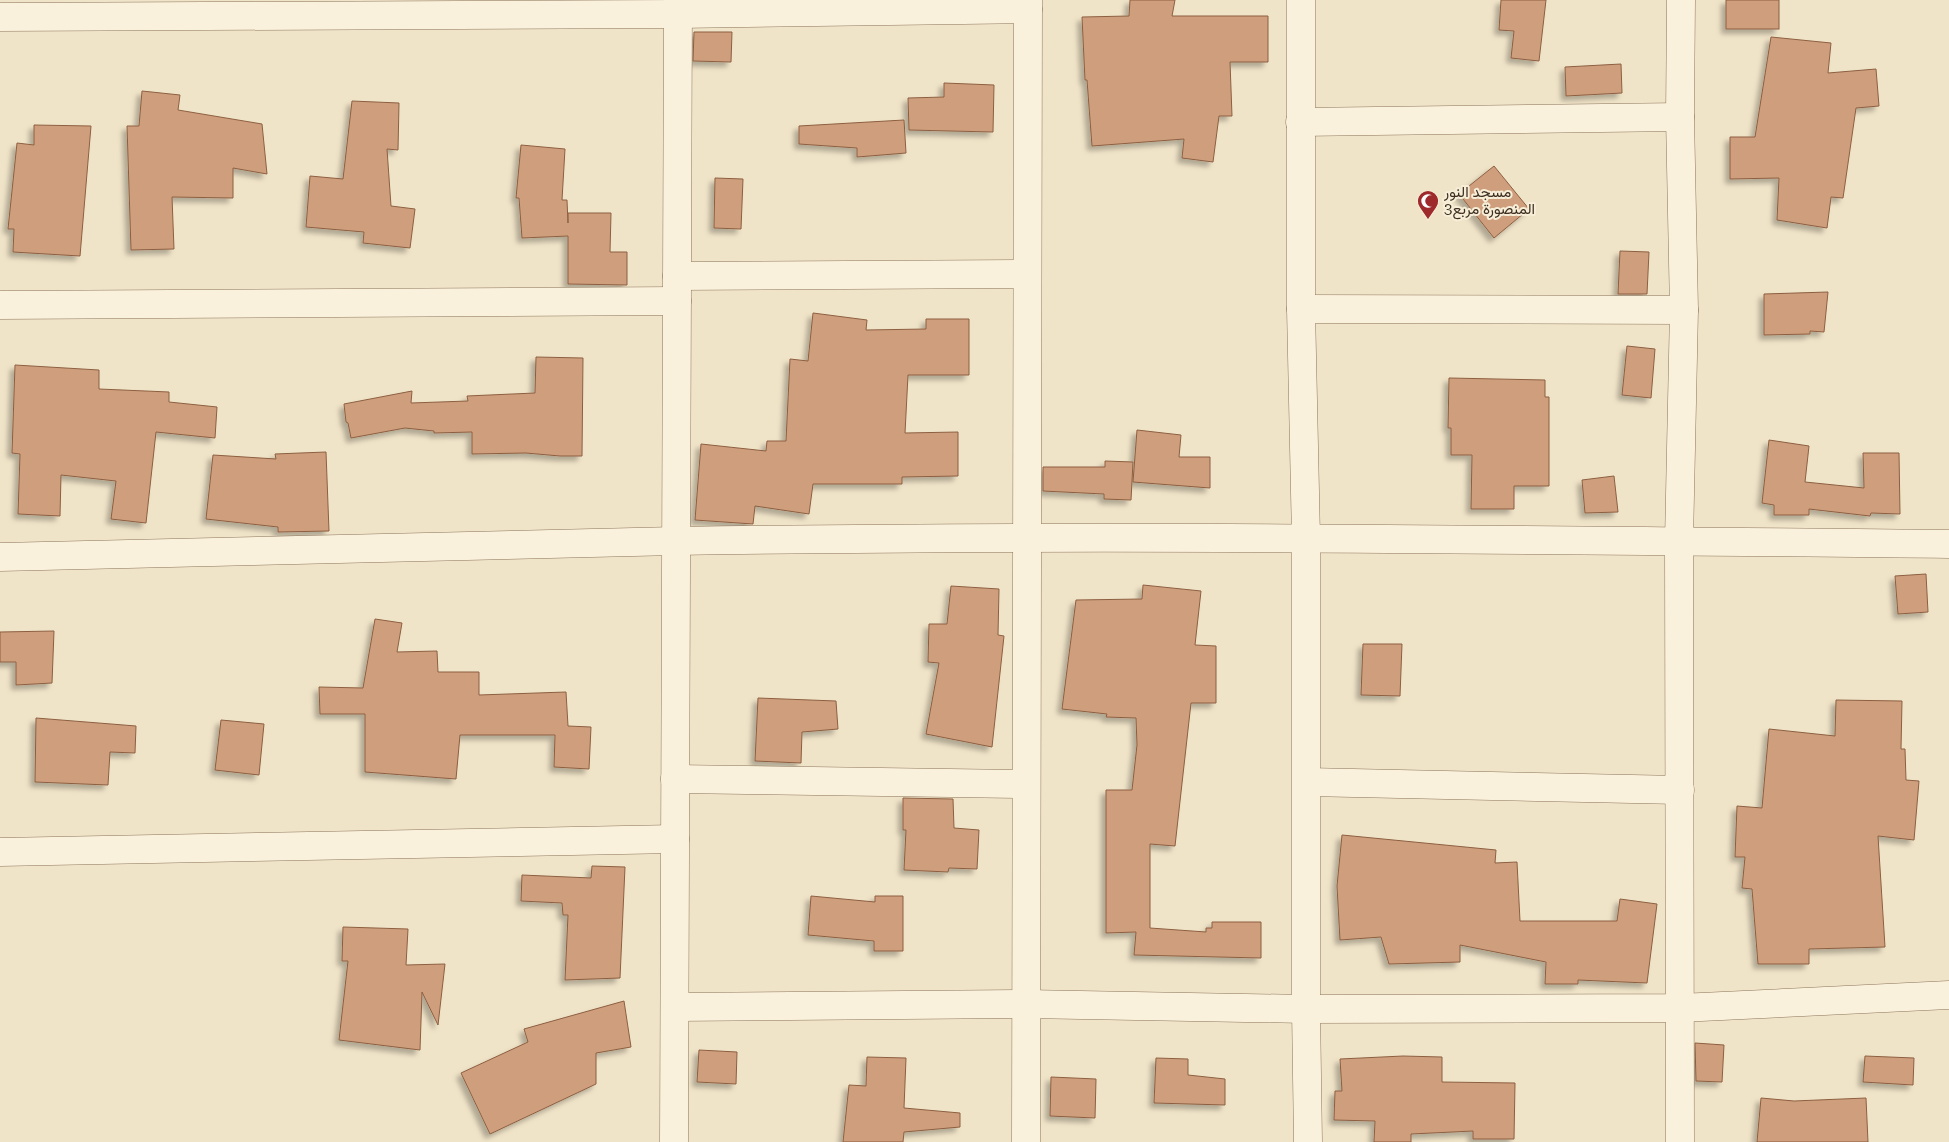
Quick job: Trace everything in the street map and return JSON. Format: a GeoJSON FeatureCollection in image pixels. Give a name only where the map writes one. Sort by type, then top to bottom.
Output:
{"type":"FeatureCollection","features":[{"type":"Feature","properties":{"kind":"street"},"geometry":{"type":"LineString","coordinates":[[1301,0],[1301,308],[1306,538],[1306,1009],[1308,1142]]}},
{"type":"Feature","properties":{"kind":"street"},"geometry":{"type":"LineString","coordinates":[[1680,1142],[1679,541],[1684,310],[1680,117],[1681,0]]}},
{"type":"Feature","properties":{"kind":"street"},"geometry":{"type":"LineString","coordinates":[[0,17],[263,8],[1028,4],[1026,1142]]}},
{"type":"Feature","properties":{"kind":"street"},"geometry":{"type":"LineString","coordinates":[[674,1142],[678,7]]}},
{"type":"Feature","properties":{"kind":"street"},"geometry":{"type":"LineString","coordinates":[[1300,122],[1680,117]]}},
{"type":"Feature","properties":{"kind":"street"},"geometry":{"type":"LineString","coordinates":[[0,305],[677,288],[1027,274]]}},
{"type":"Feature","properties":{"kind":"street"},"geometry":{"type":"LineString","coordinates":[[1301,308],[1684,310]]}},
{"type":"Feature","properties":{"kind":"street"},"geometry":{"type":"LineString","coordinates":[[0,557],[677,541],[1306,538],[1949,544]]}},
{"type":"Feature","properties":{"kind":"street"},"geometry":{"type":"LineString","coordinates":[[675,779],[1026,784]]}},
{"type":"Feature","properties":{"kind":"street"},"geometry":{"type":"LineString","coordinates":[[1307,782],[1680,790]]}},
{"type":"Feature","properties":{"kind":"street"},"geometry":{"type":"LineString","coordinates":[[0,852],[675,839]]}},
{"type":"Feature","properties":{"kind":"street"},"geometry":{"type":"LineString","coordinates":[[674,1007],[1026,1004],[1306,1009],[1680,1008],[1949,995]]}},
{"type":"Feature","properties":{"kind":"building"},"geometry":{"type":"Polygon","coordinates":[[[1130,0],[1175,0],[1172,16],[1268,16],[1268,62],[1230,62],[1232,116],[1219,116],[1213,162],[1182,158],[1184,139],[1092,146],[1087,80],[1085,80],[1082,17],[1129,16],[1130,0]]]}},
{"type":"Feature","properties":{"kind":"building"},"geometry":{"type":"Polygon","coordinates":[[[1501,0],[1546,0],[1539,61],[1511,58],[1514,31],[1499,30],[1501,0]]]}},
{"type":"Feature","properties":{"kind":"building"},"geometry":{"type":"Polygon","coordinates":[[[1726,0],[1779,0],[1779,29],[1726,29],[1726,0]]]}},
{"type":"Feature","properties":{"kind":"building"},"geometry":{"type":"Polygon","coordinates":[[[694,32],[732,32],[731,62],[693,61],[694,32]]]}},
{"type":"Feature","properties":{"kind":"building"},"geometry":{"type":"Polygon","coordinates":[[[1771,37],[1831,43],[1828,73],[1876,69],[1879,106],[1856,108],[1843,198],[1831,197],[1827,228],[1777,220],[1779,178],[1730,179],[1730,137],[1755,137],[1771,37]]]}},
{"type":"Feature","properties":{"kind":"building"},"geometry":{"type":"Polygon","coordinates":[[[1621,64],[1622,93],[1566,96],[1565,67],[1621,64]]]}},
{"type":"Feature","properties":{"kind":"building"},"geometry":{"type":"Polygon","coordinates":[[[944,83],[994,85],[993,132],[909,130],[908,98],[944,97],[944,83]]]}},
{"type":"Feature","properties":{"kind":"building"},"geometry":{"type":"Polygon","coordinates":[[[142,91],[180,95],[178,110],[262,124],[267,174],[233,168],[233,198],[172,197],[174,249],[131,250],[127,126],[139,126],[142,91]]]}},
{"type":"Feature","properties":{"kind":"building"},"geometry":{"type":"Polygon","coordinates":[[[352,101],[399,103],[398,150],[387,149],[391,206],[415,209],[410,248],[363,243],[364,232],[306,227],[310,176],[343,179],[352,101]]]}},
{"type":"Feature","properties":{"kind":"building"},"geometry":{"type":"Polygon","coordinates":[[[904,120],[906,153],[857,157],[857,148],[799,144],[799,126],[904,120]]]}},
{"type":"Feature","properties":{"kind":"building"},"geometry":{"type":"Polygon","coordinates":[[[34,125],[91,126],[80,256],[13,252],[14,229],[8,229],[17,143],[34,145],[34,125]]]}},
{"type":"Feature","properties":{"kind":"building"},"geometry":{"type":"Polygon","coordinates":[[[521,145],[565,149],[562,200],[567,200],[568,223],[568,213],[611,213],[610,252],[627,252],[627,285],[568,284],[568,236],[522,238],[519,198],[516,198],[521,145]]]}},
{"type":"Feature","properties":{"kind":"building"},"geometry":{"type":"Polygon","coordinates":[[[1494,166],[1529,209],[1494,238],[1459,194],[1494,166]]]}},
{"type":"Feature","properties":{"kind":"building"},"geometry":{"type":"Polygon","coordinates":[[[715,178],[743,179],[741,229],[714,228],[715,178]]]}},
{"type":"Feature","properties":{"kind":"building"},"geometry":{"type":"Polygon","coordinates":[[[1620,251],[1649,252],[1647,294],[1618,294],[1620,251]]]}},
{"type":"Feature","properties":{"kind":"building"},"geometry":{"type":"Polygon","coordinates":[[[1828,292],[1824,332],[1810,331],[1810,334],[1764,335],[1764,294],[1828,292]]]}},
{"type":"Feature","properties":{"kind":"building"},"geometry":{"type":"Polygon","coordinates":[[[813,313],[867,320],[866,330],[926,329],[926,319],[969,319],[969,375],[908,375],[905,433],[958,432],[958,476],[902,477],[902,484],[813,484],[809,514],[755,506],[753,524],[695,520],[701,444],[766,451],[767,441],[786,441],[790,359],[808,361],[813,313]]]}},
{"type":"Feature","properties":{"kind":"building"},"geometry":{"type":"Polygon","coordinates":[[[1627,346],[1655,349],[1651,398],[1622,395],[1627,346]]]}},
{"type":"Feature","properties":{"kind":"building"},"geometry":{"type":"Polygon","coordinates":[[[536,357],[583,358],[582,456],[526,453],[472,454],[472,432],[434,433],[434,431],[405,428],[351,438],[348,423],[346,422],[344,404],[412,391],[411,403],[468,401],[467,396],[535,393],[536,357]]]}},
{"type":"Feature","properties":{"kind":"building"},"geometry":{"type":"Polygon","coordinates":[[[15,365],[99,370],[99,389],[169,392],[169,402],[217,407],[215,438],[156,432],[146,523],[111,519],[116,481],[61,475],[60,516],[18,514],[20,454],[12,453],[15,365]]]}},
{"type":"Feature","properties":{"kind":"building"},"geometry":{"type":"Polygon","coordinates":[[[1449,378],[1545,380],[1545,397],[1549,397],[1549,486],[1514,486],[1514,509],[1471,509],[1472,455],[1451,455],[1451,428],[1448,428],[1449,378]]]}},
{"type":"Feature","properties":{"kind":"building"},"geometry":{"type":"Polygon","coordinates":[[[1137,430],[1181,435],[1179,457],[1210,457],[1210,488],[1133,482],[1137,430]]]}},
{"type":"Feature","properties":{"kind":"building"},"geometry":{"type":"Polygon","coordinates":[[[1769,440],[1809,446],[1805,482],[1864,488],[1863,453],[1899,453],[1900,514],[1871,513],[1870,516],[1809,509],[1809,515],[1774,515],[1774,505],[1762,503],[1769,440]]]}},
{"type":"Feature","properties":{"kind":"building"},"geometry":{"type":"Polygon","coordinates":[[[326,452],[329,531],[278,532],[278,527],[206,519],[213,455],[276,459],[275,454],[326,452]]]}},
{"type":"Feature","properties":{"kind":"building"},"geometry":{"type":"Polygon","coordinates":[[[1105,461],[1133,462],[1131,500],[1104,499],[1104,494],[1043,491],[1043,467],[1105,467],[1105,461]]]}},
{"type":"Feature","properties":{"kind":"building"},"geometry":{"type":"Polygon","coordinates":[[[1614,476],[1618,512],[1585,513],[1582,480],[1614,476]]]}},
{"type":"Feature","properties":{"kind":"building"},"geometry":{"type":"Polygon","coordinates":[[[1926,574],[1928,612],[1898,614],[1895,576],[1926,574]]]}},
{"type":"Feature","properties":{"kind":"building"},"geometry":{"type":"Polygon","coordinates":[[[1143,585],[1201,591],[1195,645],[1216,646],[1216,703],[1191,703],[1175,846],[1150,844],[1150,928],[1206,932],[1206,928],[1212,928],[1212,922],[1261,922],[1261,958],[1134,955],[1136,932],[1106,933],[1106,790],[1132,790],[1137,745],[1136,718],[1106,717],[1107,714],[1062,709],[1076,600],[1142,599],[1143,585]]]}},
{"type":"Feature","properties":{"kind":"building"},"geometry":{"type":"Polygon","coordinates":[[[951,586],[999,589],[998,635],[1004,636],[992,747],[926,734],[939,663],[928,662],[929,624],[947,624],[951,586]]]}},
{"type":"Feature","properties":{"kind":"building"},"geometry":{"type":"Polygon","coordinates":[[[375,619],[402,623],[397,652],[437,651],[438,672],[479,672],[479,695],[566,692],[568,726],[591,727],[589,769],[554,767],[555,735],[460,735],[456,779],[365,772],[365,714],[320,714],[319,687],[363,688],[375,619]]]}},
{"type":"Feature","properties":{"kind":"building"},"geometry":{"type":"Polygon","coordinates":[[[54,631],[52,683],[16,685],[16,662],[0,662],[0,632],[54,631]]]}},
{"type":"Feature","properties":{"kind":"building"},"geometry":{"type":"Polygon","coordinates":[[[1363,644],[1402,644],[1400,696],[1361,695],[1363,644]]]}},
{"type":"Feature","properties":{"kind":"building"},"geometry":{"type":"Polygon","coordinates":[[[758,698],[836,701],[838,729],[802,732],[801,763],[755,761],[758,698]]]}},
{"type":"Feature","properties":{"kind":"building"},"geometry":{"type":"Polygon","coordinates":[[[1836,700],[1902,701],[1901,749],[1905,749],[1906,780],[1919,781],[1914,840],[1878,836],[1885,947],[1809,949],[1809,964],[1758,964],[1752,889],[1742,888],[1745,857],[1735,857],[1737,806],[1762,808],[1769,729],[1835,736],[1836,700]]]}},
{"type":"Feature","properties":{"kind":"building"},"geometry":{"type":"Polygon","coordinates":[[[36,718],[136,726],[135,753],[110,752],[108,785],[35,782],[36,718]]]}},
{"type":"Feature","properties":{"kind":"building"},"geometry":{"type":"Polygon","coordinates":[[[221,720],[264,724],[259,775],[215,770],[221,720]]]}},
{"type":"Feature","properties":{"kind":"building"},"geometry":{"type":"Polygon","coordinates":[[[903,798],[953,799],[954,828],[979,830],[977,869],[949,868],[948,872],[904,870],[906,830],[903,830],[903,798]]]}},
{"type":"Feature","properties":{"kind":"building"},"geometry":{"type":"Polygon","coordinates":[[[1342,835],[1496,850],[1495,863],[1517,862],[1520,921],[1617,921],[1620,899],[1657,904],[1647,983],[1578,980],[1578,984],[1545,984],[1546,962],[1460,945],[1460,962],[1389,964],[1381,937],[1340,940],[1337,886],[1342,835]]]}},
{"type":"Feature","properties":{"kind":"building"},"geometry":{"type":"Polygon","coordinates":[[[592,866],[625,867],[620,978],[565,980],[568,915],[563,915],[562,903],[521,901],[522,875],[591,878],[592,866]]]}},
{"type":"Feature","properties":{"kind":"building"},"geometry":{"type":"Polygon","coordinates":[[[811,896],[875,902],[875,896],[903,896],[903,951],[874,951],[874,941],[808,935],[811,896]]]}},
{"type":"Feature","properties":{"kind":"building"},"geometry":{"type":"Polygon","coordinates":[[[343,927],[408,929],[406,965],[445,964],[438,1025],[422,992],[420,1050],[339,1040],[348,961],[342,961],[343,927]]]}},
{"type":"Feature","properties":{"kind":"building"},"geometry":{"type":"Polygon","coordinates":[[[624,1001],[631,1047],[596,1053],[596,1084],[490,1134],[461,1073],[528,1042],[524,1029],[624,1001]]]}},
{"type":"Feature","properties":{"kind":"building"},"geometry":{"type":"Polygon","coordinates":[[[1695,1043],[1724,1045],[1722,1082],[1696,1081],[1695,1043]]]}},
{"type":"Feature","properties":{"kind":"building"},"geometry":{"type":"Polygon","coordinates":[[[699,1050],[737,1052],[736,1084],[697,1082],[699,1050]]]}},
{"type":"Feature","properties":{"kind":"building"},"geometry":{"type":"Polygon","coordinates":[[[1403,1056],[1442,1057],[1442,1082],[1515,1083],[1514,1139],[1473,1139],[1473,1131],[1411,1134],[1411,1142],[1374,1142],[1375,1121],[1334,1120],[1335,1091],[1342,1091],[1340,1059],[1403,1056]]]}},
{"type":"Feature","properties":{"kind":"building"},"geometry":{"type":"Polygon","coordinates":[[[1865,1056],[1914,1058],[1913,1085],[1863,1082],[1865,1056]]]}},
{"type":"Feature","properties":{"kind":"building"},"geometry":{"type":"Polygon","coordinates":[[[867,1057],[906,1058],[904,1108],[960,1113],[960,1127],[904,1132],[903,1142],[843,1142],[849,1085],[866,1086],[867,1057]]]}},
{"type":"Feature","properties":{"kind":"building"},"geometry":{"type":"Polygon","coordinates":[[[1156,1058],[1188,1059],[1188,1075],[1225,1079],[1225,1105],[1154,1103],[1156,1058]]]}},
{"type":"Feature","properties":{"kind":"building"},"geometry":{"type":"Polygon","coordinates":[[[1051,1077],[1096,1079],[1095,1118],[1050,1116],[1051,1077]]]}},
{"type":"Feature","properties":{"kind":"building"},"geometry":{"type":"Polygon","coordinates":[[[1761,1098],[1794,1101],[1866,1098],[1868,1142],[1757,1142],[1761,1098]]]}},
{"type":"Feature","properties":{"kind":"place","name":"مسجد النور المنصورة مربع3"},"geometry":{"type":"Point","coordinates":[1428,220]}}]}
